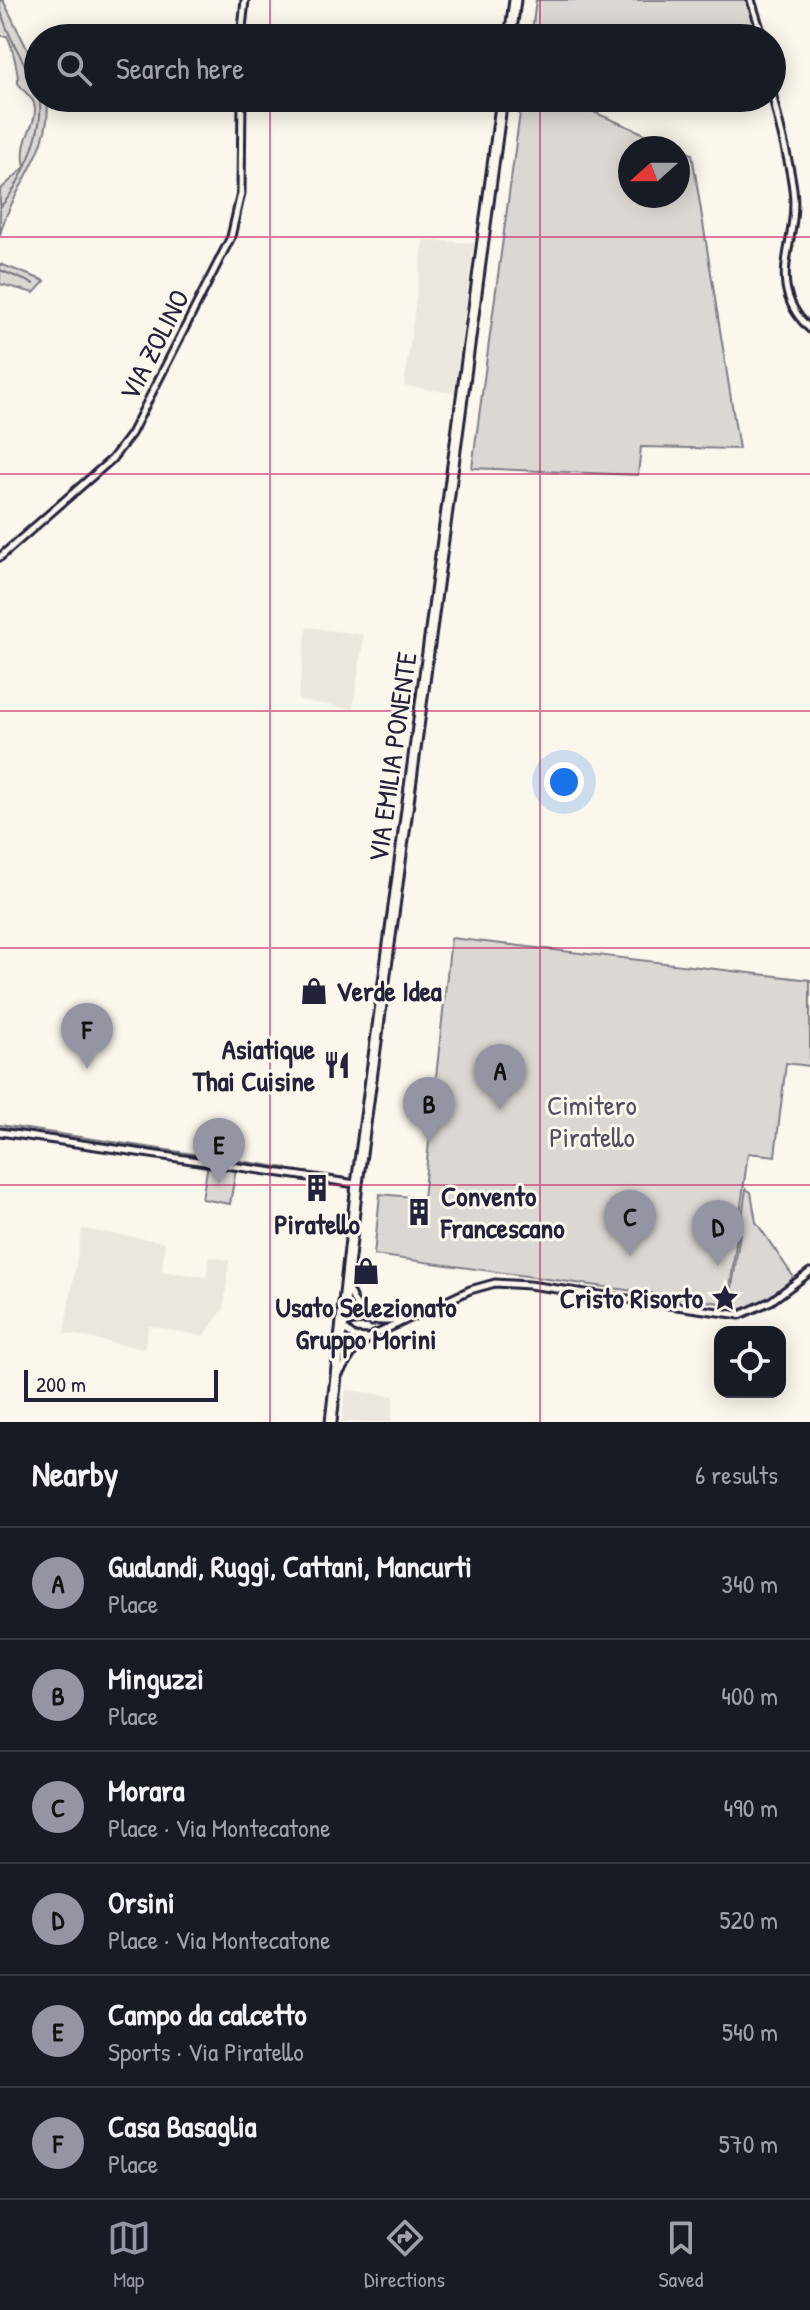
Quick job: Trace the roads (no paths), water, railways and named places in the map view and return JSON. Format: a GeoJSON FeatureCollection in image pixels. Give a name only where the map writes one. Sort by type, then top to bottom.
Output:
{"type":"FeatureCollection","features":[{"type":"Feature","properties":{"kind":"main road"},"geometry":{"type":"LineString","coordinates":[[512,24],[515,0]]}},
{"type":"Feature","properties":{"kind":"main road","name":"VIA EMILIA PONENTE"},"geometry":{"type":"LineString","coordinates":[[331,1422],[357,1184],[500,112]]}},
{"type":"Feature","properties":{"kind":"street"},"geometry":{"type":"LineString","coordinates":[[242,24],[245,0]]}},
{"type":"Feature","properties":{"kind":"street"},"geometry":{"type":"LineString","coordinates":[[751,0],[759,24]]}},
{"type":"Feature","properties":{"kind":"street","name":"VIA ZOLINO"},"geometry":{"type":"LineString","coordinates":[[0,557],[112,459],[131,434],[231,237],[241,193],[242,112]]}},
{"type":"Feature","properties":{"kind":"street"},"geometry":{"type":"LineString","coordinates":[[776,112],[795,208],[784,287],[791,309],[810,329]]}},
{"type":"Feature","properties":{"kind":"street"},"geometry":{"type":"LineString","coordinates":[[0,1132],[357,1184]]}},
{"type":"Feature","properties":{"kind":"street"},"geometry":{"type":"LineString","coordinates":[[336,1378],[354,1351],[372,1336],[470,1290],[510,1283],[740,1315],[763,1306],[810,1272]]}},
{"type":"Feature","properties":{"kind":"street"},"geometry":{"type":"LineString","coordinates":[[346,1285],[356,1305],[373,1322]]}},
{"type":"Feature","properties":{"kind":"street"},"geometry":{"type":"LineString","coordinates":[[341,1326],[360,1320],[373,1322],[410,1318]]}},
{"type":"Feature","properties":{"kind":"street"},"geometry":{"type":"LineString","coordinates":[[341,1326],[354,1337],[372,1336]]}},
{"type":"Feature","properties":{"kind":"waterway"},"geometry":{"type":"LineString","coordinates":[[0,7],[24,64]]}},
{"type":"Feature","properties":{"kind":"waterway"},"geometry":{"type":"LineString","coordinates":[[0,207],[16,186],[30,156],[40,112]]}},
{"type":"Feature","properties":{"kind":"waterway"},"geometry":{"type":"LineString","coordinates":[[0,270],[34,284]]}},
{"type":"Feature","properties":{"kind":"waterway"},"geometry":{"type":"LineString","coordinates":[[0,1125],[286,1168]]}},
{"type":"Feature","properties":{"kind":"place","name":"Verde Idea"},"geometry":{"type":"Point","coordinates":[314,991]}},
{"type":"Feature","properties":{"kind":"place","name":"Asiatique Thai Cuisine"},"geometry":{"type":"Point","coordinates":[337,1065]}},
{"type":"Feature","properties":{"kind":"place","name":"Casa Basaglia"},"geometry":{"type":"Point","coordinates":[87,1069]}},
{"type":"Feature","properties":{"kind":"place","name":"Gualandi, Ruggi, Cattani, Mancurti"},"geometry":{"type":"Point","coordinates":[500,1110]}},
{"type":"Feature","properties":{"kind":"place","name":"Minguzzi"},"geometry":{"type":"Point","coordinates":[429,1143]}},
{"type":"Feature","properties":{"kind":"place","name":"Campo da calcetto"},"geometry":{"type":"Point","coordinates":[219,1184]}},
{"type":"Feature","properties":{"kind":"place","name":"Piratello"},"geometry":{"type":"Point","coordinates":[317,1188]}},
{"type":"Feature","properties":{"kind":"place","name":"Convento Francescano"},"geometry":{"type":"Point","coordinates":[419,1212]}},
{"type":"Feature","properties":{"kind":"place","name":"Morara"},"geometry":{"type":"Point","coordinates":[630,1256]}},
{"type":"Feature","properties":{"kind":"place","name":"Orsini"},"geometry":{"type":"Point","coordinates":[718,1266]}},
{"type":"Feature","properties":{"kind":"place","name":"Usato Selezionato Gruppo Morini"},"geometry":{"type":"Point","coordinates":[366,1271]}},
{"type":"Feature","properties":{"kind":"place","name":"Cristo Risorto"},"geometry":{"type":"Point","coordinates":[725,1298]}},
{"type":"Feature","properties":{"kind":"park label","name":"Cimitero Piratello"},"geometry":{"type":"Point","coordinates":[592,1121]}}]}
